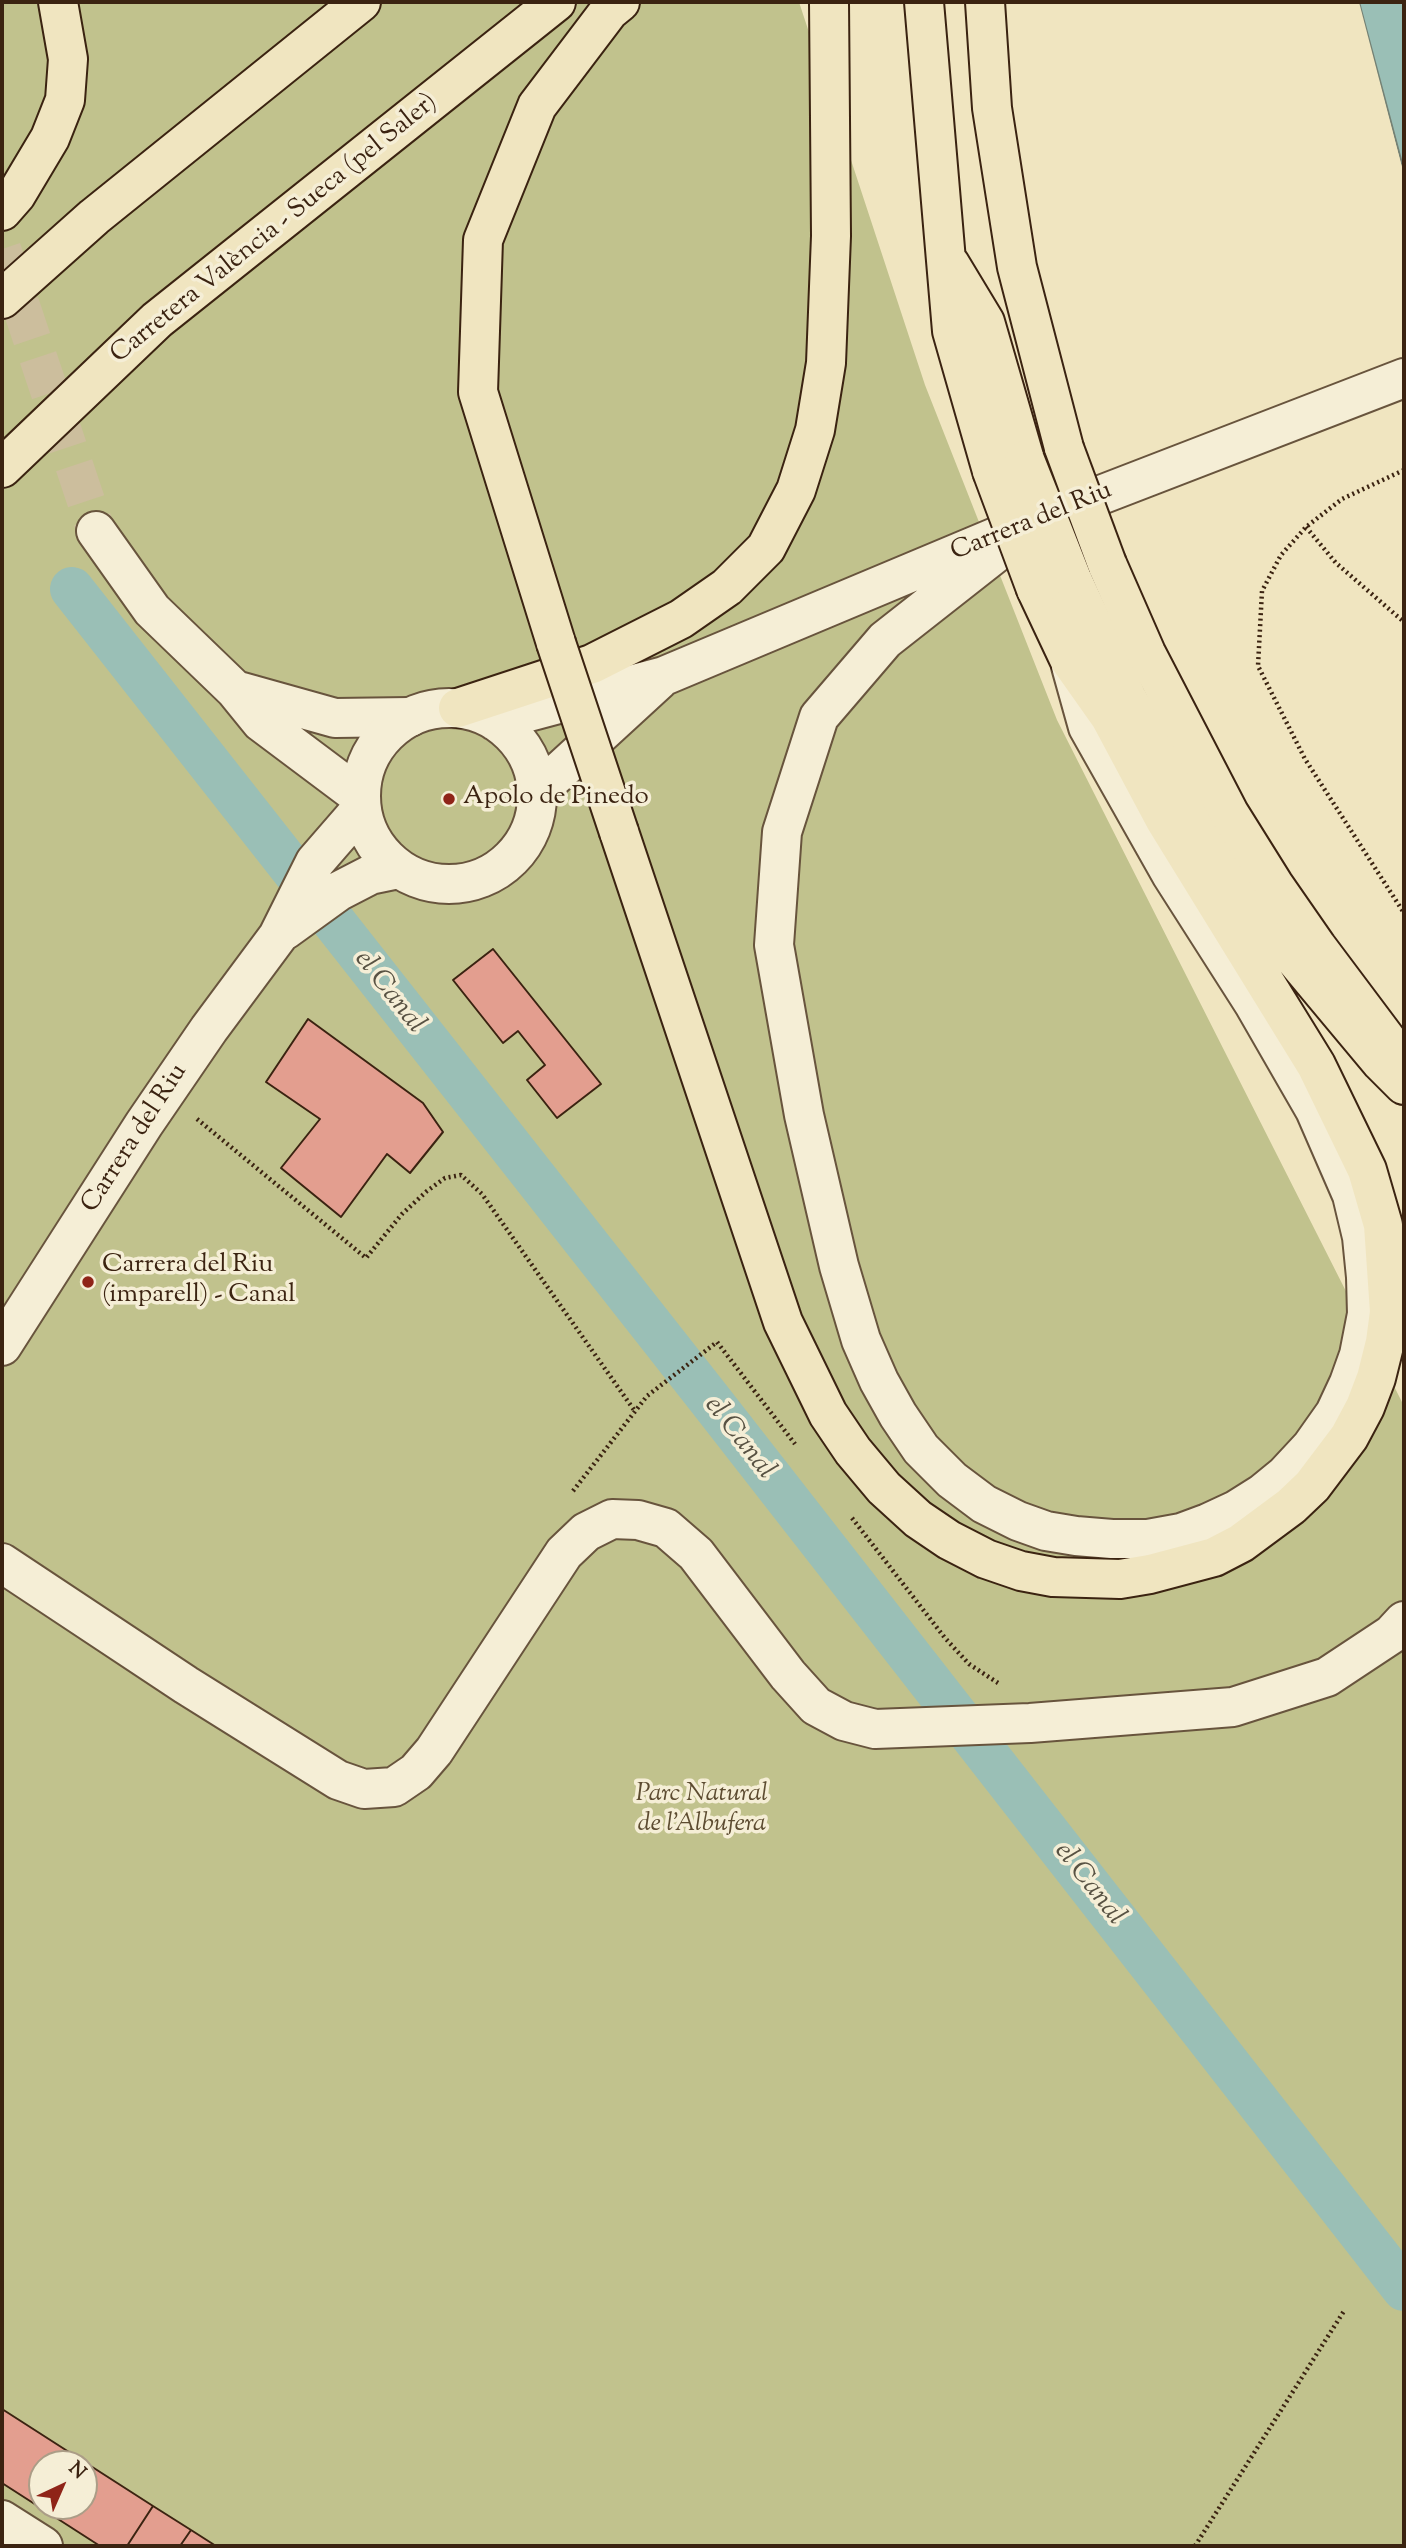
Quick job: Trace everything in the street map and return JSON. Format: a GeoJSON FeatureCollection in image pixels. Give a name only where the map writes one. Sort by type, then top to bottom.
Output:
{"type":"FeatureCollection","features":[{"type":"Feature","properties":{"kind":"highway"},"geometry":{"type":"LineString","coordinates":[[2,211],[16,195],[50,138],[65,100],[68,59],[58,2]]}},
{"type":"Feature","properties":{"kind":"highway"},"geometry":{"type":"LineString","coordinates":[[2,299],[94,217],[361,2]]}},
{"type":"Feature","properties":{"kind":"highway","name":"Carretera València - Sueca (pel Saler)"},"geometry":{"type":"LineString","coordinates":[[2,468],[157,320],[556,2]]}},
{"type":"Feature","properties":{"kind":"highway"},"geometry":{"type":"LineString","coordinates":[[620,2],[609,11],[537,106],[483,240],[478,392],[556,643],[783,1321],[828,1414],[853,1451],[884,1488],[918,1518],[949,1540],[986,1559],[1021,1571],[1053,1577],[1120,1579],[1214,1557],[1241,1543],[1312,1486],[1349,1437],[1376,1378],[1385,1342],[1389,1312],[1383,1225],[1367,1170],[1316,1065],[1165,820],[1110,717],[1069,659],[1054,584],[1009,466],[952,331],[924,2]]}},
{"type":"Feature","properties":{"kind":"highway"},"geometry":{"type":"LineString","coordinates":[[458,708],[592,664],[681,619],[727,587],[766,548],[796,490],[815,430],[826,363],[831,236],[829,2]]}},
{"type":"Feature","properties":{"kind":"highway"},"geometry":{"type":"LineString","coordinates":[[985,2],[992,108],[1017,267],[1064,448],[1107,564],[1146,653],[1229,813],[1317,947],[1404,1063]]}},
{"type":"Feature","properties":{"kind":"highway"},"geometry":{"type":"LineString","coordinates":[[1054,584],[1127,698],[1203,830],[1295,960],[1381,1062],[1404,1085]]}},
{"type":"Feature","properties":{"kind":"street","name":"Carrera del Riu"},"geometry":{"type":"LineString","coordinates":[[495,721],[664,676],[1039,519],[1404,378]]}},
{"type":"Feature","properties":{"kind":"street"},"geometry":{"type":"LineString","coordinates":[[1039,519],[885,640],[819,717],[782,832],[774,945],[804,1115],[839,1266],[861,1340],[878,1381],[898,1415],[921,1449],[952,1480],[984,1504],[1018,1521],[1046,1531],[1076,1536],[1148,1539],[1209,1523],[1236,1510],[1264,1493],[1286,1475],[1311,1447],[1335,1413],[1359,1355],[1367,1314],[1366,1277],[1362,1237],[1352,1195],[1325,1129],[1254,1004],[1171,874],[1088,727],[1069,659]]}},
{"type":"Feature","properties":{"kind":"street"},"geometry":{"type":"LineString","coordinates":[[96,531],[152,610],[235,690],[261,722],[361,803]]}},
{"type":"Feature","properties":{"kind":"street","name":"Carrera del Riu"},"geometry":{"type":"LineString","coordinates":[[537,792],[664,676]]}},
{"type":"Feature","properties":{"kind":"street"},"geometry":{"type":"LineString","coordinates":[[235,690],[335,718],[410,717]]}},
{"type":"Feature","properties":{"kind":"street"},"geometry":{"type":"LineString","coordinates":[[458,708],[477,712],[495,721],[512,734],[525,752],[534,771],[537,792],[534,821],[522,847],[502,867],[476,880],[438,884],[399,869],[385,858],[374,843],[366,826],[361,803],[363,774],[372,751],[389,731],[410,717],[433,709],[458,708]]}},
{"type":"Feature","properties":{"kind":"street","name":"Carrera del Riu"},"geometry":{"type":"LineString","coordinates":[[2,1346],[165,1093],[278,936],[315,862],[361,803]]}},
{"type":"Feature","properties":{"kind":"street","name":"Carrera del Riu"},"geometry":{"type":"LineString","coordinates":[[278,936],[339,891],[370,875],[399,869]]}},
{"type":"Feature","properties":{"kind":"street"},"geometry":{"type":"LineString","coordinates":[[2,1563],[198,1693],[338,1780],[364,1789],[394,1787],[415,1772],[435,1751],[564,1553],[586,1532],[612,1519],[639,1520],[666,1528],[696,1554],[788,1675],[816,1706],[844,1721],[875,1729],[1030,1723],[1233,1707],[1327,1676],[1392,1634],[1404,1622]]}},
{"type":"Feature","properties":{"kind":"street"},"geometry":{"type":"LineString","coordinates":[[2,2520],[43,2546]]}},
{"type":"Feature","properties":{"kind":"path"},"geometry":{"type":"LineString","coordinates":[[1401,471],[1342,499],[1306,527],[1281,555],[1262,591],[1258,666],[1305,759],[1404,913]]}},
{"type":"Feature","properties":{"kind":"path"},"geometry":{"type":"LineString","coordinates":[[1306,527],[1336,563],[1404,622]]}},
{"type":"Feature","properties":{"kind":"path"},"geometry":{"type":"LineString","coordinates":[[165,1093],[366,1258],[402,1214],[427,1191],[445,1178],[461,1175],[482,1194],[634,1410]]}},
{"type":"Feature","properties":{"kind":"path"},"geometry":{"type":"LineString","coordinates":[[568,1498],[647,1396],[708,1350]]}},
{"type":"Feature","properties":{"kind":"path"},"geometry":{"type":"LineString","coordinates":[[1195,2546],[1343,2311]]}},
{"type":"Feature","properties":{"kind":"green space","name":"Parc Natural de l'Albufera"},"geometry":{"type":"Polygon","coordinates":[[[2,2],[799,2],[925,385],[1057,720],[1404,1406],[1404,2546],[2,2546],[2,2]]]}},
{"type":"Feature","properties":{"kind":"water"},"geometry":{"type":"Polygon","coordinates":[[[1359,2],[1404,2],[1404,171],[1359,2]]]}},
{"type":"Feature","properties":{"kind":"pier"},"geometry":{"type":"Polygon","coordinates":[[[1356,2],[1359,2],[1404,175],[1401,172],[1356,2]]]}},
{"type":"Feature","properties":{"kind":"building"},"geometry":{"type":"Polygon","coordinates":[[[493,949],[601,1084],[557,1118],[527,1080],[545,1065],[518,1031],[503,1043],[453,980],[493,949]]]}},
{"type":"Feature","properties":{"kind":"building"},"geometry":{"type":"Polygon","coordinates":[[[308,1019],[423,1103],[443,1132],[410,1173],[387,1154],[341,1217],[281,1168],[320,1119],[266,1082],[308,1019]]]}},
{"type":"Feature","properties":{"kind":"building"},"geometry":{"type":"Polygon","coordinates":[[[2,2409],[66,2450],[28,2450],[28,2500],[2,2483],[2,2409]]]}},
{"type":"Feature","properties":{"kind":"building"},"geometry":{"type":"Polygon","coordinates":[[[98,2471],[153,2506],[127,2546],[100,2546],[60,2520],[98,2520],[98,2471]]]}},
{"type":"Feature","properties":{"kind":"building"},"geometry":{"type":"Polygon","coordinates":[[[153,2506],[191,2530],[180,2546],[127,2546],[153,2506]]]}},
{"type":"Feature","properties":{"kind":"building"},"geometry":{"type":"Polygon","coordinates":[[[191,2530],[216,2546],[180,2546],[191,2530]]]}},
{"type":"Feature","properties":{"kind":"waterway","name":"el Canal"},"geometry":{"type":"LineString","coordinates":[[72,589],[707,1396],[1404,2289]]}},
{"type":"Feature","properties":{"kind":"tunnel"},"geometry":{"type":"LineString","coordinates":[[2,249],[96,531]]}},
{"type":"Feature","properties":{"kind":"place","name":"Apolo de Pinedo"},"geometry":{"type":"Point","coordinates":[449,799]}},
{"type":"Feature","properties":{"kind":"place","name":"Carrera del Riu (imparell) - Canal"},"geometry":{"type":"Point","coordinates":[88,1282]}}]}
